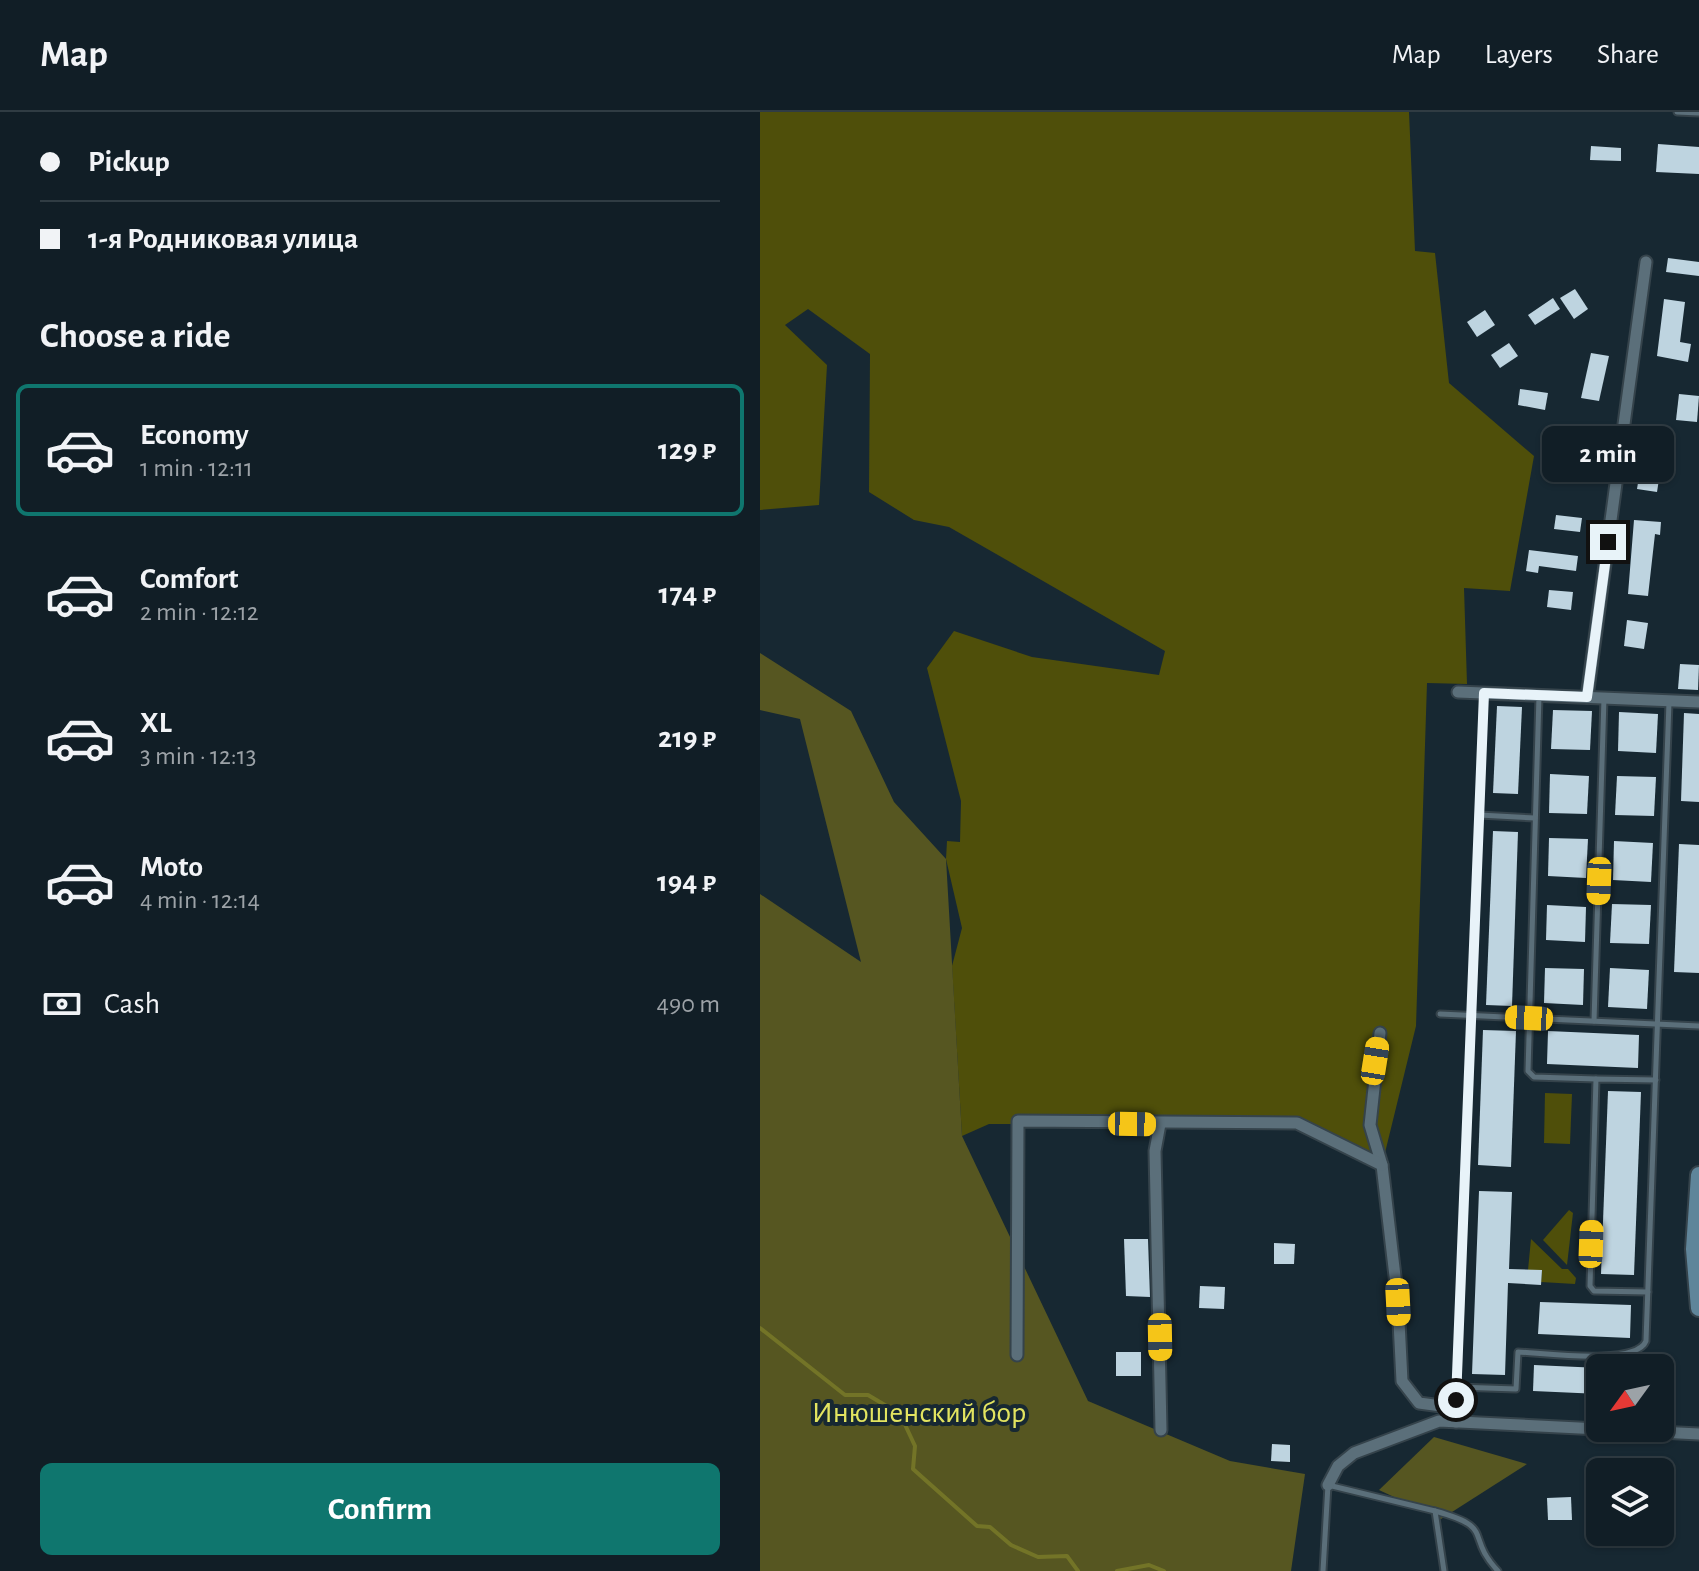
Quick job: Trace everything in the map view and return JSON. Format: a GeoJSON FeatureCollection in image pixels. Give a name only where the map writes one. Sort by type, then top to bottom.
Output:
{"type":"FeatureCollection","features":[{"type":"Feature","properties":{"kind":"street"},"geometry":{"type":"LineString","coordinates":[[1587,697],[1646,262]]}},
{"type":"Feature","properties":{"kind":"street"},"geometry":{"type":"LineString","coordinates":[[1457,693],[1699,702]]}},
{"type":"Feature","properties":{"kind":"street"},"geometry":{"type":"LineString","coordinates":[[1380,1033],[1370,1125],[1382,1165],[1398,1302],[1402,1381],[1419,1403],[1456,1408],[1456,1422]]}},
{"type":"Feature","properties":{"kind":"street"},"geometry":{"type":"LineString","coordinates":[[1017,1355],[1018,1121],[1297,1123],[1382,1165]]}},
{"type":"Feature","properties":{"kind":"street"},"geometry":{"type":"LineString","coordinates":[[1160,1124],[1155,1151],[1161,1430]]}},
{"type":"Feature","properties":{"kind":"street"},"geometry":{"type":"LineString","coordinates":[[1699,1175],[1694,1249],[1699,1308]]}},
{"type":"Feature","properties":{"kind":"street"},"geometry":{"type":"LineString","coordinates":[[1328,1485],[1338,1466],[1354,1453],[1439,1421],[1699,1434]]}},
{"type":"Feature","properties":{"kind":"lane"},"geometry":{"type":"LineString","coordinates":[[1677,112],[1699,113]]}},
{"type":"Feature","properties":{"kind":"lane"},"geometry":{"type":"LineString","coordinates":[[1456,1408],[1484,693]]}},
{"type":"Feature","properties":{"kind":"lane"},"geometry":{"type":"LineString","coordinates":[[1539,696],[1529,1075],[1656,1080]]}},
{"type":"Feature","properties":{"kind":"lane"},"geometry":{"type":"LineString","coordinates":[[1594,1021],[1604,698]]}},
{"type":"Feature","properties":{"kind":"lane"},"geometry":{"type":"LineString","coordinates":[[1457,1387],[1516,1389],[1518,1352],[1622,1357],[1641,1350],[1646,1341],[1669,701]]}},
{"type":"Feature","properties":{"kind":"lane"},"geometry":{"type":"LineString","coordinates":[[1479,815],[1535,818]]}},
{"type":"Feature","properties":{"kind":"lane"},"geometry":{"type":"LineString","coordinates":[[1440,1014],[1699,1026]]}},
{"type":"Feature","properties":{"kind":"lane"},"geometry":{"type":"LineString","coordinates":[[1596,1079],[1590,1286],[1594,1291],[1648,1292]]}},
{"type":"Feature","properties":{"kind":"lane"},"geometry":{"type":"LineString","coordinates":[[1323,1571],[1328,1485],[1467,1520],[1478,1531],[1486,1558],[1498,1571]]}},
{"type":"Feature","properties":{"kind":"lane"},"geometry":{"type":"LineString","coordinates":[[1435,1511],[1444,1571]]}},
{"type":"Feature","properties":{"kind":"shaded area"},"geometry":{"type":"Polygon","coordinates":[[[760,112],[1409,112],[1415,251],[1435,253],[1449,383],[1534,456],[1510,591],[1464,588],[1467,684],[1427,683],[1416,1026],[1382,1165],[1296,1123],[989,1124],[962,1136],[952,966],[962,928],[946,859],[947,841],[960,842],[961,801],[927,668],[954,631],[1032,657],[1159,675],[1165,651],[949,527],[914,520],[869,492],[870,354],[808,309],[785,325],[827,365],[819,505],[760,510],[760,112]]]}},
{"type":"Feature","properties":{"kind":"shaded area"},"geometry":{"type":"Polygon","coordinates":[[[1545,1093],[1572,1094],[1570,1144],[1544,1143],[1545,1093]]]}},
{"type":"Feature","properties":{"kind":"shaded area"},"geometry":{"type":"Polygon","coordinates":[[[1569,1210],[1573,1213],[1567,1265],[1543,1240],[1569,1210]]]}},
{"type":"Feature","properties":{"kind":"shaded area"},"geometry":{"type":"Polygon","coordinates":[[[1531,1239],[1562,1269],[1568,1269],[1576,1278],[1575,1284],[1541,1282],[1542,1270],[1528,1270],[1531,1239]]]}},
{"type":"Feature","properties":{"kind":"green space","name":"Инюшенский бор"},"geometry":{"type":"Polygon","coordinates":[[[760,653],[851,711],[894,802],[946,859],[962,1136],[1088,1401],[1230,1461],[1305,1474],[1291,1571],[760,1571],[760,894],[861,962],[800,719],[760,710],[760,653]]]}},
{"type":"Feature","properties":{"kind":"green space"},"geometry":{"type":"Polygon","coordinates":[[[1434,1437],[1527,1464],[1441,1519],[1379,1490],[1434,1437]]]}},
{"type":"Feature","properties":{"kind":"building"},"geometry":{"type":"Polygon","coordinates":[[[1658,144],[1699,147],[1699,174],[1656,172],[1658,144]]]}},
{"type":"Feature","properties":{"kind":"building"},"geometry":{"type":"Polygon","coordinates":[[[1591,146],[1621,148],[1621,161],[1590,160],[1591,146]]]}},
{"type":"Feature","properties":{"kind":"building"},"geometry":{"type":"Polygon","coordinates":[[[1668,258],[1699,262],[1699,276],[1666,272],[1668,258]]]}},
{"type":"Feature","properties":{"kind":"building"},"geometry":{"type":"Polygon","coordinates":[[[1575,289],[1588,309],[1574,319],[1560,298],[1575,289]]]}},
{"type":"Feature","properties":{"kind":"building"},"geometry":{"type":"Polygon","coordinates":[[[1553,298],[1560,309],[1535,325],[1528,315],[1553,298]]]}},
{"type":"Feature","properties":{"kind":"building"},"geometry":{"type":"Polygon","coordinates":[[[1664,299],[1685,302],[1680,342],[1691,344],[1688,362],[1657,356],[1664,299]]]}},
{"type":"Feature","properties":{"kind":"building"},"geometry":{"type":"Polygon","coordinates":[[[1485,310],[1495,325],[1477,337],[1467,322],[1485,310]]]}},
{"type":"Feature","properties":{"kind":"building"},"geometry":{"type":"Polygon","coordinates":[[[1509,343],[1518,356],[1500,368],[1491,355],[1509,343]]]}},
{"type":"Feature","properties":{"kind":"building"},"geometry":{"type":"Polygon","coordinates":[[[1591,353],[1609,356],[1599,401],[1581,398],[1591,353]]]}},
{"type":"Feature","properties":{"kind":"building"},"geometry":{"type":"Polygon","coordinates":[[[1520,389],[1548,393],[1545,410],[1518,405],[1520,389]]]}},
{"type":"Feature","properties":{"kind":"building"},"geometry":{"type":"Polygon","coordinates":[[[1679,394],[1699,396],[1697,422],[1676,420],[1679,394]]]}},
{"type":"Feature","properties":{"kind":"building"},"geometry":{"type":"Polygon","coordinates":[[[1570,425],[1590,429],[1587,446],[1567,441],[1570,425]]]}},
{"type":"Feature","properties":{"kind":"building"},"geometry":{"type":"Polygon","coordinates":[[[1649,426],[1667,428],[1657,492],[1637,489],[1640,470],[1644,471],[1649,426]]]}},
{"type":"Feature","properties":{"kind":"building"},"geometry":{"type":"Polygon","coordinates":[[[1556,515],[1582,518],[1580,532],[1554,529],[1556,515]]]}},
{"type":"Feature","properties":{"kind":"building"},"geometry":{"type":"Polygon","coordinates":[[[1634,520],[1661,522],[1660,535],[1655,534],[1648,596],[1628,594],[1634,520]]]}},
{"type":"Feature","properties":{"kind":"building"},"geometry":{"type":"Polygon","coordinates":[[[1529,550],[1578,556],[1576,571],[1539,566],[1538,573],[1526,571],[1529,550]]]}},
{"type":"Feature","properties":{"kind":"building"},"geometry":{"type":"Polygon","coordinates":[[[1549,590],[1573,592],[1571,610],[1547,607],[1549,590]]]}},
{"type":"Feature","properties":{"kind":"building"},"geometry":{"type":"Polygon","coordinates":[[[1627,620],[1648,623],[1644,649],[1624,646],[1627,620]]]}},
{"type":"Feature","properties":{"kind":"building"},"geometry":{"type":"Polygon","coordinates":[[[1680,664],[1699,665],[1698,690],[1678,689],[1680,664]]]}},
{"type":"Feature","properties":{"kind":"building"},"geometry":{"type":"Polygon","coordinates":[[[1497,706],[1522,707],[1518,794],[1493,793],[1497,706]]]}},
{"type":"Feature","properties":{"kind":"building"},"geometry":{"type":"Polygon","coordinates":[[[1553,710],[1592,711],[1590,750],[1551,749],[1553,710]]]}},
{"type":"Feature","properties":{"kind":"building"},"geometry":{"type":"Polygon","coordinates":[[[1619,712],[1658,714],[1656,753],[1618,751],[1619,712]]]}},
{"type":"Feature","properties":{"kind":"building"},"geometry":{"type":"Polygon","coordinates":[[[1684,713],[1699,714],[1699,802],[1681,801],[1684,713]]]}},
{"type":"Feature","properties":{"kind":"building"},"geometry":{"type":"Polygon","coordinates":[[[1550,774],[1589,776],[1587,814],[1549,813],[1550,774]]]}},
{"type":"Feature","properties":{"kind":"building"},"geometry":{"type":"Polygon","coordinates":[[[1617,776],[1656,777],[1654,816],[1615,815],[1617,776]]]}},
{"type":"Feature","properties":{"kind":"building"},"geometry":{"type":"Polygon","coordinates":[[[1493,831],[1518,832],[1512,1006],[1486,1005],[1493,831]]]}},
{"type":"Feature","properties":{"kind":"building"},"geometry":{"type":"Polygon","coordinates":[[[1549,838],[1588,839],[1586,878],[1548,876],[1549,838]]]}},
{"type":"Feature","properties":{"kind":"building"},"geometry":{"type":"Polygon","coordinates":[[[1614,841],[1653,843],[1651,882],[1613,880],[1614,841]]]}},
{"type":"Feature","properties":{"kind":"building"},"geometry":{"type":"Polygon","coordinates":[[[1679,844],[1699,845],[1699,973],[1674,972],[1679,844]]]}},
{"type":"Feature","properties":{"kind":"building"},"geometry":{"type":"Polygon","coordinates":[[[1612,904],[1651,905],[1649,944],[1610,943],[1612,904]]]}},
{"type":"Feature","properties":{"kind":"building"},"geometry":{"type":"Polygon","coordinates":[[[1547,905],[1586,907],[1585,942],[1546,940],[1547,905]]]}},
{"type":"Feature","properties":{"kind":"building"},"geometry":{"type":"Polygon","coordinates":[[[1545,968],[1584,969],[1583,1005],[1544,1003],[1545,968]]]}},
{"type":"Feature","properties":{"kind":"building"},"geometry":{"type":"Polygon","coordinates":[[[1610,968],[1649,970],[1647,1009],[1608,1007],[1610,968]]]}},
{"type":"Feature","properties":{"kind":"building"},"geometry":{"type":"Polygon","coordinates":[[[1483,1030],[1516,1031],[1511,1167],[1478,1165],[1483,1030]]]}},
{"type":"Feature","properties":{"kind":"building"},"geometry":{"type":"Polygon","coordinates":[[[1548,1031],[1639,1035],[1638,1068],[1547,1064],[1548,1031]]]}},
{"type":"Feature","properties":{"kind":"building"},"geometry":{"type":"Polygon","coordinates":[[[1608,1091],[1641,1092],[1634,1275],[1601,1274],[1608,1091]]]}},
{"type":"Feature","properties":{"kind":"building"},"geometry":{"type":"Polygon","coordinates":[[[1479,1191],[1512,1192],[1509,1269],[1542,1270],[1541,1285],[1508,1283],[1505,1375],[1472,1374],[1479,1191]]]}},
{"type":"Feature","properties":{"kind":"building"},"geometry":{"type":"Polygon","coordinates":[[[1124,1239],[1148,1239],[1150,1297],[1126,1296],[1124,1239]]]}},
{"type":"Feature","properties":{"kind":"building"},"geometry":{"type":"Polygon","coordinates":[[[1274,1243],[1295,1244],[1294,1264],[1274,1264],[1274,1243]]]}},
{"type":"Feature","properties":{"kind":"building"},"geometry":{"type":"Polygon","coordinates":[[[1200,1286],[1225,1287],[1224,1309],[1199,1308],[1200,1286]]]}},
{"type":"Feature","properties":{"kind":"building"},"geometry":{"type":"Polygon","coordinates":[[[1540,1302],[1631,1305],[1630,1338],[1538,1334],[1540,1302]]]}},
{"type":"Feature","properties":{"kind":"building"},"geometry":{"type":"Polygon","coordinates":[[[1116,1352],[1141,1352],[1141,1376],[1116,1376],[1116,1352]]]}},
{"type":"Feature","properties":{"kind":"building"},"geometry":{"type":"Polygon","coordinates":[[[1534,1365],[1586,1367],[1586,1393],[1533,1391],[1534,1365]]]}},
{"type":"Feature","properties":{"kind":"building"},"geometry":{"type":"Polygon","coordinates":[[[1272,1444],[1290,1445],[1290,1462],[1271,1461],[1272,1444]]]}},
{"type":"Feature","properties":{"kind":"building"},"geometry":{"type":"Polygon","coordinates":[[[1571,1497],[1572,1520],[1548,1520],[1547,1498],[1571,1497]]]}},
{"type":"Feature","properties":{"kind":"waterway"},"geometry":{"type":"LineString","coordinates":[[760,1328],[845,1395],[868,1395],[900,1414],[915,1446],[913,1469],[977,1526],[990,1527],[1011,1545],[1038,1557],[1067,1556],[1078,1571]]}},
{"type":"Feature","properties":{"kind":"waterway"},"geometry":{"type":"LineString","coordinates":[[1117,1571],[1149,1565],[1164,1571]]}},
{"type":"Feature","properties":{"kind":"route"},"geometry":{"type":"LineString","coordinates":[[1456,1400],[1484,693],[1587,697],[1608,542]]}}]}
